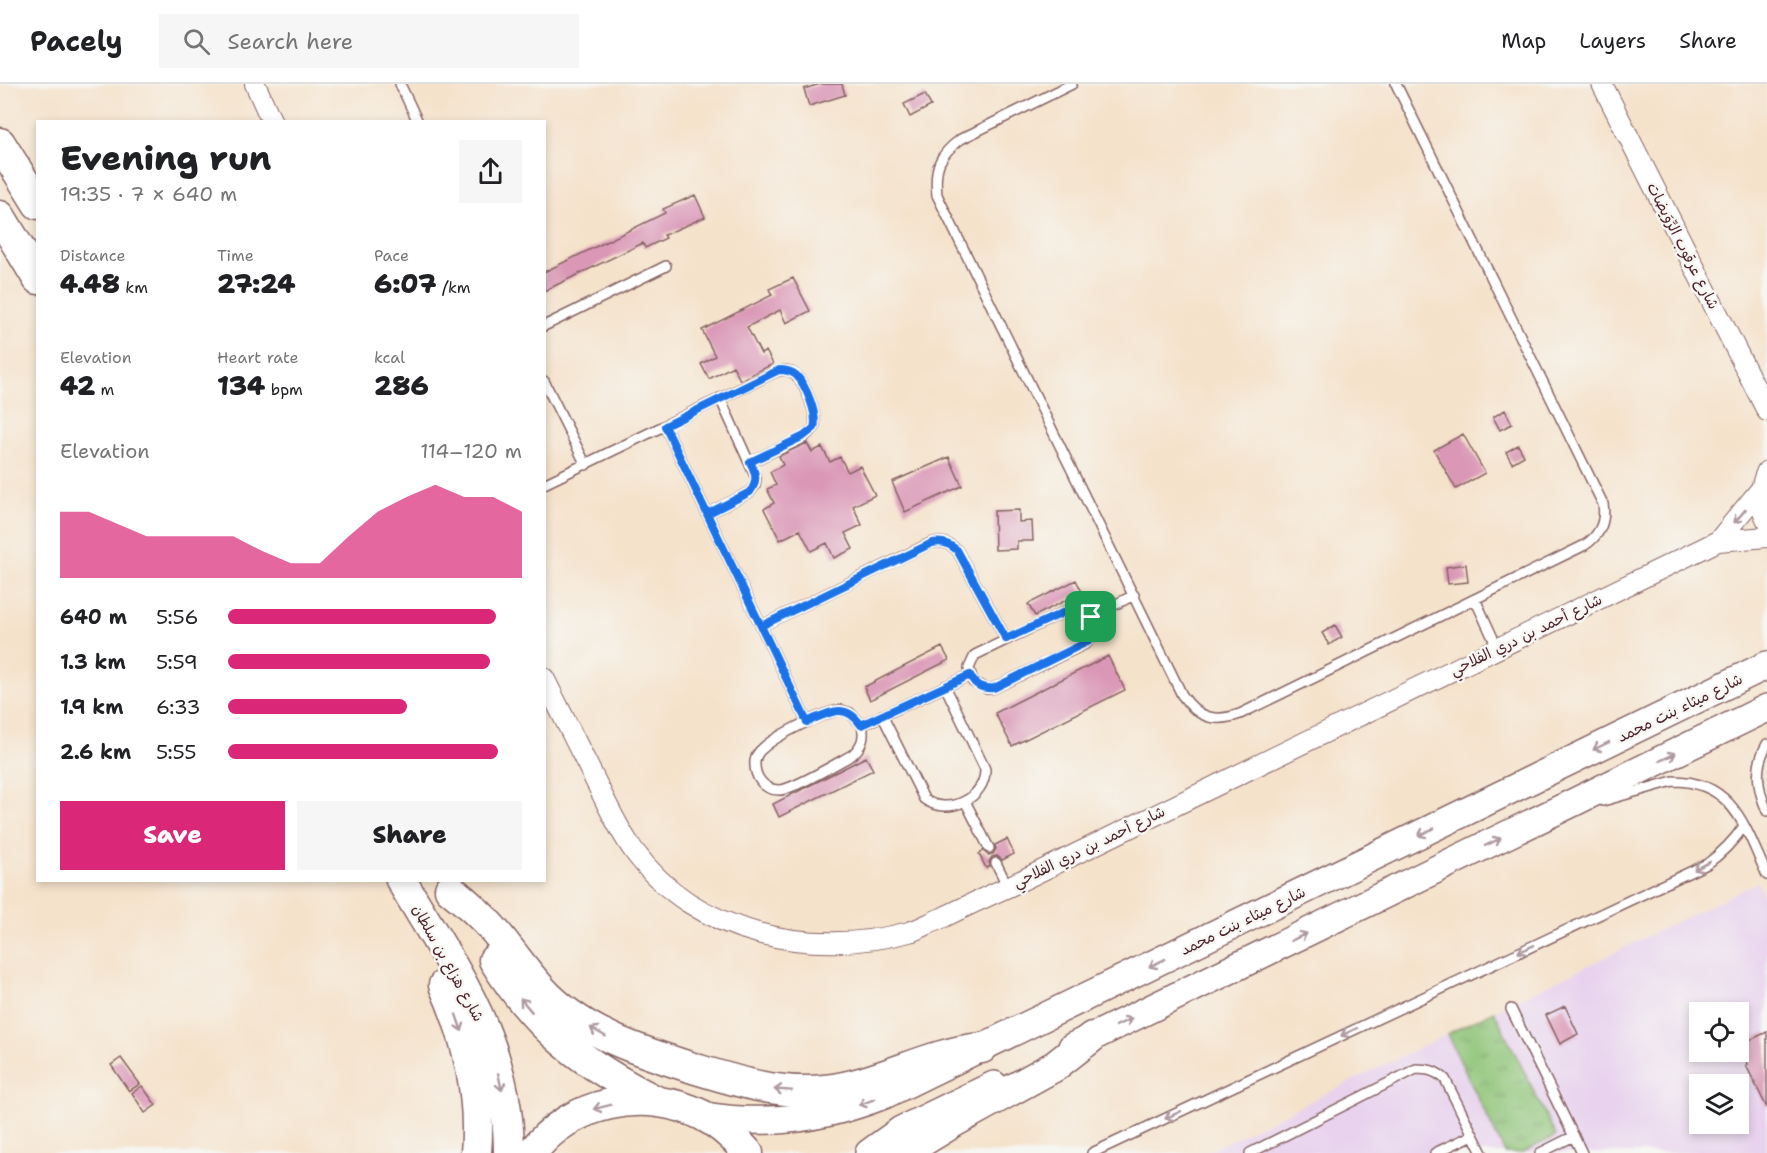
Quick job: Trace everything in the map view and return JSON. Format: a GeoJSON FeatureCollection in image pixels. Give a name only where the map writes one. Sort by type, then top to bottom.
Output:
{"type":"FeatureCollection","features":[{"type":"Feature","properties":{"kind":"main road"},"geometry":{"type":"LineString","coordinates":[[0,143],[36,201]]}},
{"type":"Feature","properties":{"kind":"main road"},"geometry":{"type":"LineString","coordinates":[[0,216],[36,276]]}},
{"type":"Feature","properties":{"kind":"main road","name":"شارع ميثاء بنت محمد"},"geometry":{"type":"LineString","coordinates":[[704,1116],[730,1120],[782,1121],[833,1113],[884,1095],[1767,665]]}},
{"type":"Feature","properties":{"kind":"main road"},"geometry":{"type":"LineString","coordinates":[[869,1153],[901,1130],[1767,708]]}},
{"type":"Feature","properties":{"kind":"main road"},"geometry":{"type":"LineString","coordinates":[[381,882],[441,980],[462,1030],[474,1083],[477,1110],[477,1153]]}},
{"type":"Feature","properties":{"kind":"main road","name":"شارع هزاع بن سلطان"},"geometry":{"type":"LineString","coordinates":[[402,882],[470,996],[483,1024],[501,1082],[509,1153]]}},
{"type":"Feature","properties":{"kind":"main road"},"geometry":{"type":"LineString","coordinates":[[448,885],[495,931],[549,997],[575,1018],[603,1036],[634,1050],[744,1083],[771,1089],[798,1091],[825,1090],[852,1085],[936,1056],[982,1048]]}},
{"type":"Feature","properties":{"kind":"main road"},"geometry":{"type":"LineString","coordinates":[[448,885],[505,979],[541,1022],[583,1059],[606,1075],[656,1101]]}},
{"type":"Feature","properties":{"kind":"main road"},"geometry":{"type":"LineString","coordinates":[[903,1153],[957,1120],[1055,1066],[1092,1037]]}},
{"type":"Feature","properties":{"kind":"main road"},"geometry":{"type":"LineString","coordinates":[[532,1153],[562,1124],[592,1109],[624,1101],[656,1101],[689,1109],[734,1136],[748,1153]]}},
{"type":"Feature","properties":{"kind":"street"},"geometry":{"type":"LineString","coordinates":[[255,84],[271,120]]}},
{"type":"Feature","properties":{"kind":"street","name":"شارع عرقوب الرِّوَيضات"},"geometry":{"type":"LineString","coordinates":[[1602,84],[1766,415]]}},
{"type":"Feature","properties":{"kind":"street"},"geometry":{"type":"LineString","coordinates":[[1764,481],[1761,505],[1767,520]]}},
{"type":"Feature","properties":{"kind":"street","name":"شارع أحمد بن دري الفلاحي"},"geometry":{"type":"LineString","coordinates":[[1718,541],[1764,481]]}},
{"type":"Feature","properties":{"kind":"street","name":"شارع أحمد بن دري الفلاحي"},"geometry":{"type":"LineString","coordinates":[[546,682],[618,828],[635,853],[676,894],[727,923],[755,933],[794,941],[833,944],[873,940],[912,932],[1008,887],[1718,541],[1767,537]]}},
{"type":"Feature","properties":{"kind":"lane"},"geometry":{"type":"LineString","coordinates":[[400,84],[417,120]]}},
{"type":"Feature","properties":{"kind":"lane"},"geometry":{"type":"LineString","coordinates":[[1072,84],[961,139],[948,149],[939,162],[935,178],[937,195],[1182,695],[1190,706],[1201,714],[1214,718],[1227,718],[1240,714],[1585,545],[1599,532],[1605,513],[1603,504],[1396,84]]}},
{"type":"Feature","properties":{"kind":"lane"},"geometry":{"type":"LineString","coordinates":[[546,325],[666,266]]}},
{"type":"Feature","properties":{"kind":"lane"},"geometry":{"type":"LineString","coordinates":[[546,483],[779,370],[792,372],[801,381],[816,415],[814,428],[804,436],[750,462]]}},
{"type":"Feature","properties":{"kind":"lane"},"geometry":{"type":"LineString","coordinates":[[546,385],[585,465]]}},
{"type":"Feature","properties":{"kind":"lane"},"geometry":{"type":"LineString","coordinates":[[707,514],[750,492],[755,485],[756,478],[720,398]]}},
{"type":"Feature","properties":{"kind":"lane"},"geometry":{"type":"LineString","coordinates":[[665,426],[807,722]]}},
{"type":"Feature","properties":{"kind":"lane"},"geometry":{"type":"LineString","coordinates":[[761,626],[932,543],[945,542],[957,550],[1006,639]]}},
{"type":"Feature","properties":{"kind":"lane"},"geometry":{"type":"LineString","coordinates":[[1091,617],[1134,595]]}},
{"type":"Feature","properties":{"kind":"lane"},"geometry":{"type":"LineString","coordinates":[[1475,599],[1498,649]]}},
{"type":"Feature","properties":{"kind":"lane"},"geometry":{"type":"LineString","coordinates":[[1071,609],[1084,610],[1091,617],[1094,632],[1087,642],[994,688],[979,687],[973,682],[969,668],[975,655],[1071,609]]}},
{"type":"Feature","properties":{"kind":"lane"},"geometry":{"type":"LineString","coordinates":[[861,725],[970,675]]}},
{"type":"Feature","properties":{"kind":"lane"},"geometry":{"type":"LineString","coordinates":[[882,715],[924,799],[940,807],[965,801],[982,787],[985,769],[945,687]]}},
{"type":"Feature","properties":{"kind":"lane"},"geometry":{"type":"LineString","coordinates":[[841,710],[850,713],[861,725],[862,742],[852,755],[786,789],[769,788],[757,777],[754,761],[763,747],[807,722],[841,710]]}},
{"type":"Feature","properties":{"kind":"lane"},"geometry":{"type":"LineString","coordinates":[[1767,744],[1760,761],[1758,785],[1767,811]]}},
{"type":"Feature","properties":{"kind":"lane"},"geometry":{"type":"LineString","coordinates":[[1562,809],[1612,799],[1663,783],[1684,781],[1705,786],[1724,797],[1732,806],[1767,875]]}},
{"type":"Feature","properties":{"kind":"lane"},"geometry":{"type":"LineString","coordinates":[[965,801],[989,848]]}},
{"type":"Feature","properties":{"kind":"lane"},"geometry":{"type":"LineString","coordinates":[[1092,1153],[1707,864],[1734,841],[1744,826]]}},
{"type":"Feature","properties":{"kind":"lane"},"geometry":{"type":"LineString","coordinates":[[996,863],[1008,887]]}},
{"type":"Feature","properties":{"kind":"lane"},"geometry":{"type":"LineString","coordinates":[[1511,1009],[1582,1153]]}},
{"type":"Feature","properties":{"kind":"lane"},"geometry":{"type":"LineString","coordinates":[[1250,1153],[1416,1070],[1427,1069],[1445,1078],[1482,1153]]}},
{"type":"Feature","properties":{"kind":"lane"},"geometry":{"type":"LineString","coordinates":[[1435,1153],[1473,1135]]}},
{"type":"Feature","properties":{"kind":"lane"},"geometry":{"type":"LineString","coordinates":[[1540,1153],[1574,1136]]}},
{"type":"Feature","properties":{"kind":"shaded area"},"geometry":{"type":"Polygon","coordinates":[[[1758,882],[1767,902],[1767,1153],[1205,1153],[1758,882]]]}},
{"type":"Feature","properties":{"kind":"green space"},"geometry":{"type":"Polygon","coordinates":[[[1494,1011],[1556,1136],[1522,1153],[1505,1153],[1447,1034],[1494,1011]]]}},
{"type":"Feature","properties":{"kind":"building"},"geometry":{"type":"Polygon","coordinates":[[[820,84],[842,84],[845,95],[809,106],[804,89],[820,84]]]}},
{"type":"Feature","properties":{"kind":"building"},"geometry":{"type":"Polygon","coordinates":[[[925,94],[931,106],[910,117],[904,104],[925,94]]]}},
{"type":"Feature","properties":{"kind":"building"},"geometry":{"type":"Polygon","coordinates":[[[695,195],[705,217],[664,235],[666,238],[645,248],[643,243],[546,290],[546,271],[665,213],[663,209],[695,195]]]}},
{"type":"Feature","properties":{"kind":"building"},"geometry":{"type":"Polygon","coordinates":[[[793,278],[810,311],[786,323],[780,310],[747,327],[761,354],[766,351],[773,364],[740,380],[733,366],[709,379],[701,364],[715,356],[702,330],[772,295],[769,289],[793,278]]]}},
{"type":"Feature","properties":{"kind":"building"},"geometry":{"type":"Polygon","coordinates":[[[1505,410],[1512,424],[1500,430],[1493,417],[1505,410]]]}},
{"type":"Feature","properties":{"kind":"building"},"geometry":{"type":"Polygon","coordinates":[[[1463,434],[1485,473],[1456,489],[1434,450],[1463,434]]]}},
{"type":"Feature","properties":{"kind":"building"},"geometry":{"type":"Polygon","coordinates":[[[807,443],[812,452],[822,447],[830,462],[840,457],[848,472],[860,466],[875,495],[853,506],[862,525],[845,533],[853,549],[834,558],[827,543],[811,551],[800,530],[780,540],[764,509],[774,503],[767,489],[776,485],[770,472],[783,465],[779,456],[807,443]]]}},
{"type":"Feature","properties":{"kind":"building"},"geometry":{"type":"Polygon","coordinates":[[[1518,445],[1524,456],[1512,463],[1506,452],[1518,445]]]}},
{"type":"Feature","properties":{"kind":"building"},"geometry":{"type":"Polygon","coordinates":[[[949,457],[962,486],[905,512],[892,482],[949,457]]]}},
{"type":"Feature","properties":{"kind":"building"},"geometry":{"type":"Polygon","coordinates":[[[1019,510],[1019,522],[1032,521],[1033,541],[1017,541],[1017,549],[995,550],[994,511],[1019,510]]]}},
{"type":"Feature","properties":{"kind":"building"},"geometry":{"type":"Polygon","coordinates":[[[1466,564],[1468,582],[1448,584],[1446,567],[1466,564]]]}},
{"type":"Feature","properties":{"kind":"building"},"geometry":{"type":"Polygon","coordinates":[[[1076,580],[1082,592],[1035,616],[1028,604],[1076,580]]]}},
{"type":"Feature","properties":{"kind":"building"},"geometry":{"type":"Polygon","coordinates":[[[1335,625],[1342,637],[1329,645],[1322,633],[1335,625]]]}},
{"type":"Feature","properties":{"kind":"building"},"geometry":{"type":"Polygon","coordinates":[[[942,647],[949,660],[870,700],[864,687],[942,647]]]}},
{"type":"Feature","properties":{"kind":"building"},"geometry":{"type":"Polygon","coordinates":[[[1108,656],[1125,690],[1012,746],[995,713],[1108,656]]]}},
{"type":"Feature","properties":{"kind":"building"},"geometry":{"type":"Polygon","coordinates":[[[866,757],[873,770],[779,817],[773,804],[866,757]]]}},
{"type":"Feature","properties":{"kind":"building"},"geometry":{"type":"Polygon","coordinates":[[[1007,839],[1014,854],[1002,860],[997,856],[992,857],[989,862],[990,866],[986,868],[979,854],[983,851],[988,855],[993,854],[996,849],[995,845],[1007,839]]]}},
{"type":"Feature","properties":{"kind":"building"},"geometry":{"type":"Polygon","coordinates":[[[1565,1006],[1578,1034],[1560,1044],[1546,1015],[1565,1006]]]}},
{"type":"Feature","properties":{"kind":"building"},"geometry":{"type":"Polygon","coordinates":[[[1767,1032],[1767,1108],[1746,1065],[1749,1062],[1749,1040],[1767,1032]]]}},
{"type":"Feature","properties":{"kind":"building"},"geometry":{"type":"Polygon","coordinates":[[[121,1058],[140,1084],[129,1091],[111,1065],[121,1058]]]}},
{"type":"Feature","properties":{"kind":"building"},"geometry":{"type":"Polygon","coordinates":[[[142,1086],[156,1105],[145,1113],[132,1093],[142,1086]]]}},
{"type":"Feature","properties":{"kind":"route"},"geometry":{"type":"LineString","coordinates":[[1091,617],[1084,610],[1071,609],[1006,639],[957,550],[945,542],[938,542],[761,626],[707,514],[744,496],[750,492],[755,485],[756,478],[750,462],[810,433],[814,428],[816,415],[801,381],[792,372],[779,370],[665,426],[734,570],[761,626],[807,722],[841,710],[857,718],[861,725],[970,675],[979,687],[994,688],[1087,642],[1094,632],[1091,617]]}}]}
